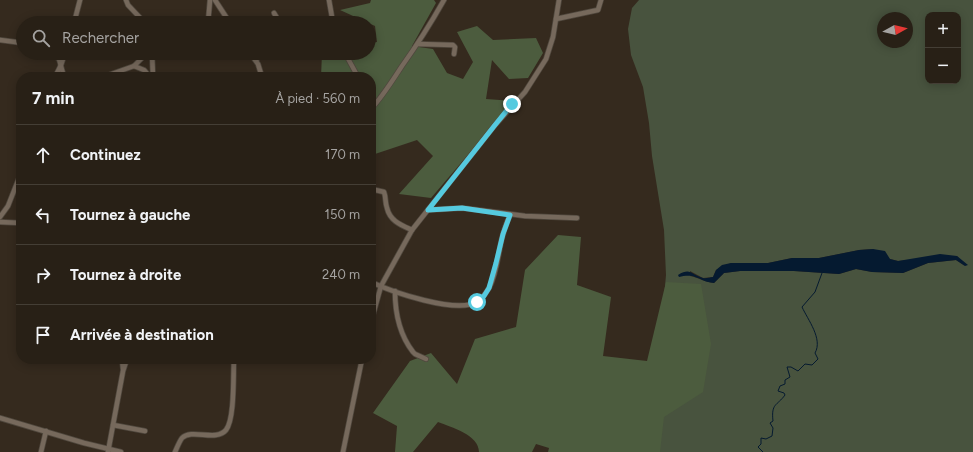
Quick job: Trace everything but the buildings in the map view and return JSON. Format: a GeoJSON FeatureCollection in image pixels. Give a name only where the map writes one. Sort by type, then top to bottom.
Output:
{"type":"FeatureCollection","features":[{"type":"Feature","properties":{"kind":"street"},"geometry":{"type":"LineString","coordinates":[[76,16],[80,0]]}},
{"type":"Feature","properties":{"kind":"street"},"geometry":{"type":"LineString","coordinates":[[126,0],[128,5],[138,16]]}},
{"type":"Feature","properties":{"kind":"street"},"geometry":{"type":"LineString","coordinates":[[209,16],[210,0]]}},
{"type":"Feature","properties":{"kind":"street"},"geometry":{"type":"LineString","coordinates":[[215,0],[225,16]]}},
{"type":"Feature","properties":{"kind":"street"},"geometry":{"type":"LineString","coordinates":[[329,0],[332,16]]}},
{"type":"Feature","properties":{"kind":"street"},"geometry":{"type":"LineString","coordinates":[[376,103],[418,44],[444,0]]}},
{"type":"Feature","properties":{"kind":"street"},"geometry":{"type":"LineString","coordinates":[[376,304],[381,286],[412,230],[495,125],[525,92],[539,71],[550,50],[559,0]]}},
{"type":"Feature","properties":{"kind":"street"},"geometry":{"type":"LineString","coordinates":[[556,19],[598,10],[601,0]]}},
{"type":"Feature","properties":{"kind":"street"},"geometry":{"type":"LineString","coordinates":[[0,40],[16,42]]}},
{"type":"Feature","properties":{"kind":"street"},"geometry":{"type":"LineString","coordinates":[[418,44],[453,45],[455,47],[454,54]]}},
{"type":"Feature","properties":{"kind":"street"},"geometry":{"type":"LineString","coordinates":[[59,60],[63,72]]}},
{"type":"Feature","properties":{"kind":"street"},"geometry":{"type":"LineString","coordinates":[[57,72],[63,60]]}},
{"type":"Feature","properties":{"kind":"street"},"geometry":{"type":"LineString","coordinates":[[117,72],[134,66],[140,60]]}},
{"type":"Feature","properties":{"kind":"street"},"geometry":{"type":"LineString","coordinates":[[152,60],[152,72]]}},
{"type":"Feature","properties":{"kind":"street"},"geometry":{"type":"LineString","coordinates":[[256,60],[261,72]]}},
{"type":"Feature","properties":{"kind":"street"},"geometry":{"type":"LineString","coordinates":[[349,60],[355,72]]}},
{"type":"Feature","properties":{"kind":"street"},"geometry":{"type":"LineString","coordinates":[[134,66],[139,67],[146,72]]}},
{"type":"Feature","properties":{"kind":"street"},"geometry":{"type":"LineString","coordinates":[[0,217],[8,206],[16,190]]}},
{"type":"Feature","properties":{"kind":"street"},"geometry":{"type":"LineString","coordinates":[[376,190],[384,192],[386,207],[390,216],[395,222],[412,230]]}},
{"type":"Feature","properties":{"kind":"street"},"geometry":{"type":"LineString","coordinates":[[428,210],[462,208],[510,215],[577,218]]}},
{"type":"Feature","properties":{"kind":"street"},"geometry":{"type":"LineString","coordinates":[[376,284],[428,302],[468,305],[477,302],[484,296],[489,288],[503,234],[510,215]]}},
{"type":"Feature","properties":{"kind":"street"},"geometry":{"type":"LineString","coordinates":[[0,222],[16,223]]}},
{"type":"Feature","properties":{"kind":"street"},"geometry":{"type":"LineString","coordinates":[[395,291],[395,307],[401,330],[413,352],[426,359]]}},
{"type":"Feature","properties":{"kind":"street"},"geometry":{"type":"LineString","coordinates":[[122,364],[123,371]]}},
{"type":"Feature","properties":{"kind":"street"},"geometry":{"type":"LineString","coordinates":[[108,450],[125,364]]}},
{"type":"Feature","properties":{"kind":"street"},"geometry":{"type":"LineString","coordinates":[[175,452],[181,440],[187,435],[219,435],[226,430],[229,423],[233,398],[234,364]]}},
{"type":"Feature","properties":{"kind":"street"},"geometry":{"type":"LineString","coordinates":[[343,452],[361,364]]}},
{"type":"Feature","properties":{"kind":"street"},"geometry":{"type":"LineString","coordinates":[[0,418],[108,450],[121,452]]}},
{"type":"Feature","properties":{"kind":"street"},"geometry":{"type":"LineString","coordinates":[[113,425],[145,431]]}},
{"type":"Feature","properties":{"kind":"street"},"geometry":{"type":"LineString","coordinates":[[41,452],[46,431]]}},
{"type":"Feature","properties":{"kind":"green space"},"geometry":{"type":"Polygon","coordinates":[[[371,0],[434,0],[436,3],[412,46],[433,49],[447,73],[463,79],[473,62],[457,32],[477,26],[493,40],[536,38],[543,53],[528,78],[509,79],[492,60],[486,99],[514,101],[431,198],[399,194],[433,156],[417,140],[376,154],[376,72],[321,72],[322,60],[376,60],[376,16],[353,16],[340,10],[370,3],[371,0]]]}},
{"type":"Feature","properties":{"kind":"green space"},"geometry":{"type":"Polygon","coordinates":[[[639,0],[973,0],[973,452],[650,452],[666,275],[664,230],[643,87],[631,55],[628,29],[632,8],[639,0]],[[873,249],[859,250],[819,258],[792,258],[768,263],[731,263],[716,270],[713,277],[703,278],[690,271],[690,276],[714,283],[724,273],[740,271],[794,271],[839,274],[856,269],[872,272],[903,273],[928,263],[956,260],[965,266],[957,256],[898,261],[890,259],[873,249]]]}},
{"type":"Feature","properties":{"kind":"green space"},"geometry":{"type":"Polygon","coordinates":[[[558,235],[581,237],[577,285],[611,297],[603,356],[647,361],[666,282],[701,284],[711,344],[703,392],[664,417],[660,452],[548,452],[549,448],[536,444],[532,452],[479,452],[478,446],[469,436],[457,429],[438,422],[413,452],[395,452],[397,426],[373,413],[410,361],[431,353],[457,384],[475,339],[516,327],[525,270],[558,235]]]}},
{"type":"Feature","properties":{"kind":"water"},"geometry":{"type":"Polygon","coordinates":[[[873,249],[885,251],[890,259],[898,261],[940,254],[957,256],[968,265],[965,266],[956,260],[928,263],[903,273],[872,272],[856,269],[839,274],[794,271],[740,271],[724,273],[714,283],[693,276],[679,277],[678,275],[691,272],[699,277],[707,278],[713,277],[716,270],[722,265],[731,263],[768,263],[792,258],[819,258],[859,250],[873,249]]]}},
{"type":"Feature","properties":{"kind":"waterway"},"geometry":{"type":"LineString","coordinates":[[763,452],[758,447],[761,444],[761,438],[766,439],[772,436],[773,428],[770,423],[773,421],[773,411],[775,405],[785,395],[784,393],[778,391],[780,386],[785,384],[785,380],[790,377],[787,367],[791,367],[798,371],[805,364],[812,365],[818,359],[815,353],[817,348],[816,336],[802,307],[815,292],[822,273]]}},
{"type":"Feature","properties":{"kind":"route"},"geometry":{"type":"LineString","coordinates":[[477,302],[484,296],[489,288],[503,234],[510,215],[462,208],[428,210],[512,104]]}}]}
